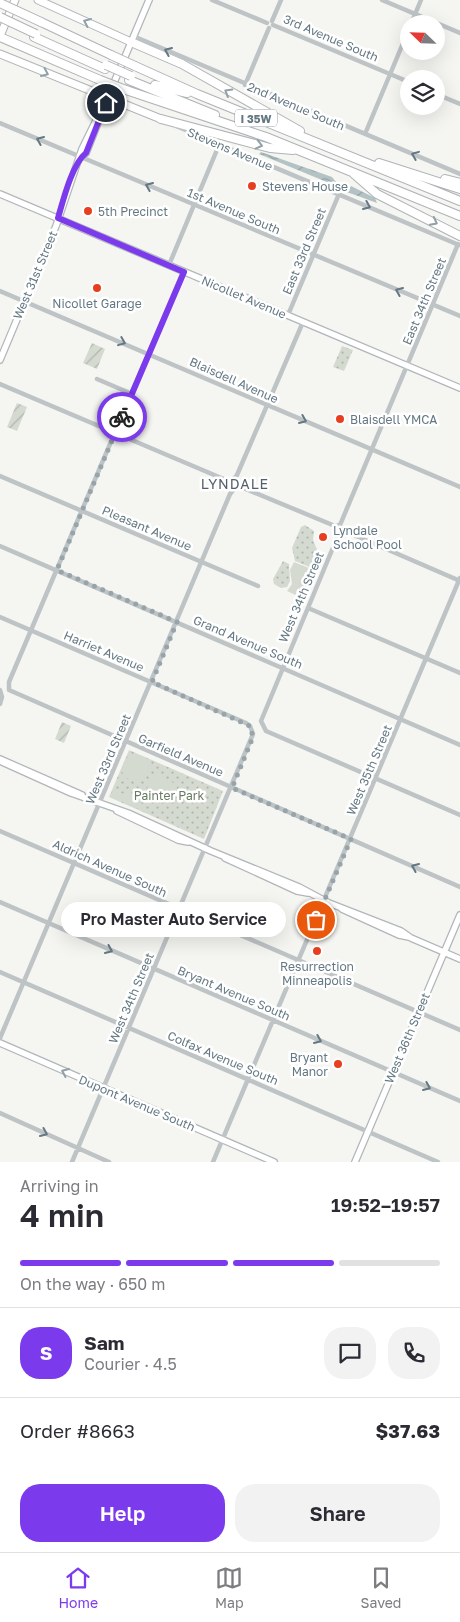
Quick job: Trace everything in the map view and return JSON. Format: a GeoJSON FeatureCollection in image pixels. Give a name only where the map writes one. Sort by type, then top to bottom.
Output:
{"type":"FeatureCollection","features":[{"type":"Feature","properties":{"kind":"highway","name":"I 35W"},"geometry":{"type":"LineString","coordinates":[[0,3],[196,94],[316,141],[460,201]]}},
{"type":"Feature","properties":{"kind":"highway"},"geometry":{"type":"LineString","coordinates":[[0,17],[35,36]]}},
{"type":"Feature","properties":{"kind":"highway"},"geometry":{"type":"LineString","coordinates":[[0,21],[205,110],[229,123]]}},
{"type":"Feature","properties":{"kind":"highway","name":"I 35W"},"geometry":{"type":"LineString","coordinates":[[0,37],[100,80],[229,123],[348,169],[460,216]]}},
{"type":"Feature","properties":{"kind":"highway"},"geometry":{"type":"LineString","coordinates":[[132,39],[182,64],[229,93],[271,113],[316,141]]}},
{"type":"Feature","properties":{"kind":"highway"},"geometry":{"type":"LineString","coordinates":[[130,78],[170,90],[196,94]]}},
{"type":"Feature","properties":{"kind":"highway"},"geometry":{"type":"LineString","coordinates":[[161,119],[270,148],[302,151]]}},
{"type":"Feature","properties":{"kind":"highway"},"geometry":{"type":"LineString","coordinates":[[348,154],[460,183]]}},
{"type":"Feature","properties":{"kind":"highway"},"geometry":{"type":"LineString","coordinates":[[398,168],[460,189]]}},
{"type":"Feature","properties":{"kind":"highway"},"geometry":{"type":"LineString","coordinates":[[348,169],[377,194],[460,236]]}},
{"type":"Feature","properties":{"kind":"main road"},"geometry":{"type":"LineString","coordinates":[[0,37],[16,0]]}},
{"type":"Feature","properties":{"kind":"main road","name":"2nd Avenue South"},"geometry":{"type":"LineString","coordinates":[[38,0],[132,39]]}},
{"type":"Feature","properties":{"kind":"main road","name":"West 31st Street"},"geometry":{"type":"LineString","coordinates":[[0,360],[58,218],[85,142],[107,97],[149,0]]}},
{"type":"Feature","properties":{"kind":"main road","name":"Stevens Avenue"},"geometry":{"type":"LineString","coordinates":[[0,54],[161,119]]}},
{"type":"Feature","properties":{"kind":"main road","name":"Nicollet Avenue"},"geometry":{"type":"LineString","coordinates":[[0,194],[460,388]]}},
{"type":"Feature","properties":{"kind":"main road"},"geometry":{"type":"LineString","coordinates":[[0,760],[74,790],[114,810],[180,835],[190,842],[290,883],[399,935],[411,938],[460,959]]}},
{"type":"Feature","properties":{"kind":"main road","name":"West 36th Street"},"geometry":{"type":"LineString","coordinates":[[355,1162],[460,915]]}},
{"type":"Feature","properties":{"kind":"main road","name":"Dupont Avenue South"},"geometry":{"type":"LineString","coordinates":[[0,1043],[274,1162]]}},
{"type":"Feature","properties":{"kind":"street","name":"3rd Avenue South"},"geometry":{"type":"LineString","coordinates":[[212,0],[400,78]]}},
{"type":"Feature","properties":{"kind":"street"},"geometry":{"type":"LineString","coordinates":[[245,85],[281,0]]}},
{"type":"Feature","properties":{"kind":"street"},"geometry":{"type":"LineString","coordinates":[[382,0],[460,33]]}},
{"type":"Feature","properties":{"kind":"street"},"geometry":{"type":"LineString","coordinates":[[415,14],[421,0]]}},
{"type":"Feature","properties":{"kind":"street","name":"2nd Avenue South"},"geometry":{"type":"LineString","coordinates":[[132,39],[460,174]]}},
{"type":"Feature","properties":{"kind":"street"},"geometry":{"type":"LineString","coordinates":[[365,134],[400,50]]}},
{"type":"Feature","properties":{"kind":"street"},"geometry":{"type":"LineString","coordinates":[[445,98],[460,104]]}},
{"type":"Feature","properties":{"kind":"street","name":"Stevens Avenue"},"geometry":{"type":"LineString","coordinates":[[161,119],[459,245]]}},
{"type":"Feature","properties":{"kind":"street","name":"1st Avenue South"},"geometry":{"type":"LineString","coordinates":[[0,123],[460,316]]}},
{"type":"Feature","properties":{"kind":"street"},"geometry":{"type":"LineString","coordinates":[[169,265],[219,145]]}},
{"type":"Feature","properties":{"kind":"street","name":"East 33rd Street"},"geometry":{"type":"LineString","coordinates":[[288,316],[339,194]]}},
{"type":"Feature","properties":{"kind":"street","name":"East 34th Street"},"geometry":{"type":"LineString","coordinates":[[408,365],[459,245]]}},
{"type":"Feature","properties":{"kind":"street"},"geometry":{"type":"LineString","coordinates":[[31,631],[184,272]]}},
{"type":"Feature","properties":{"kind":"street","name":"Blaisdell Avenue"},"geometry":{"type":"LineString","coordinates":[[0,291],[460,487]]}},
{"type":"Feature","properties":{"kind":"street"},"geometry":{"type":"LineString","coordinates":[[0,384],[226,480],[233,480],[238,475],[303,322]]}},
{"type":"Feature","properties":{"kind":"street"},"geometry":{"type":"LineString","coordinates":[[373,450],[408,365]]}},
{"type":"Feature","properties":{"kind":"street"},"geometry":{"type":"LineString","coordinates":[[97,379],[132,394]]}},
{"type":"Feature","properties":{"kind":"street","name":"West 33rd Street"},"geometry":{"type":"LineString","coordinates":[[0,1038],[230,494],[235,488],[241,486],[335,526],[340,525],[373,450]]}},
{"type":"Feature","properties":{"kind":"street","name":"Pleasant Avenue"},"geometry":{"type":"LineString","coordinates":[[0,476],[258,586]]}},
{"type":"Feature","properties":{"kind":"street","name":"West 34th Street"},"geometry":{"type":"LineString","coordinates":[[376,779],[266,731],[262,726],[262,716],[282,667],[337,538],[342,533],[346,532],[460,580]]}},
{"type":"Feature","properties":{"kind":"street","name":"Grand Avenue South"},"geometry":{"type":"LineString","coordinates":[[0,546],[460,745]]}},
{"type":"Feature","properties":{"kind":"street","name":"West 35th Street"},"geometry":{"type":"LineString","coordinates":[[213,1162],[460,580]]}},
{"type":"Feature","properties":{"kind":"street"},"geometry":{"type":"LineString","coordinates":[[308,608],[460,673]]}},
{"type":"Feature","properties":{"kind":"street","name":"Harriet Avenue"},"geometry":{"type":"LineString","coordinates":[[0,617],[246,723],[253,730]]}},
{"type":"Feature","properties":{"kind":"street","name":"Garfield Avenue"},"geometry":{"type":"LineString","coordinates":[[31,631],[8,687],[16,695],[460,887]]}},
{"type":"Feature","properties":{"kind":"street"},"geometry":{"type":"LineString","coordinates":[[0,704],[1,691]]}},
{"type":"Feature","properties":{"kind":"street","name":"West 34th Street"},"geometry":{"type":"LineString","coordinates":[[72,1162],[232,788],[253,737],[253,730]]}},
{"type":"Feature","properties":{"kind":"street"},"geometry":{"type":"LineString","coordinates":[[376,779],[460,815]]}},
{"type":"Feature","properties":{"kind":"street","name":"Aldrich Avenue South"},"geometry":{"type":"LineString","coordinates":[[0,831],[460,1030]]}},
{"type":"Feature","properties":{"kind":"street","name":"Bryant Avenue South"},"geometry":{"type":"LineString","coordinates":[[0,902],[460,1101]]}},
{"type":"Feature","properties":{"kind":"street","name":"Colfax Avenue South"},"geometry":{"type":"LineString","coordinates":[[0,972],[438,1162]]}},
{"type":"Feature","properties":{"kind":"street"},"geometry":{"type":"LineString","coordinates":[[0,1113],[109,1162]]}},
{"type":"Feature","properties":{"kind":"green space"},"geometry":{"type":"Polygon","coordinates":[[[92,343],[105,349],[97,369],[83,363],[92,343]]]}},
{"type":"Feature","properties":{"kind":"green space"},"geometry":{"type":"Polygon","coordinates":[[[342,346],[353,350],[344,371],[333,367],[342,346]]]}},
{"type":"Feature","properties":{"kind":"green space"},"geometry":{"type":"Polygon","coordinates":[[[17,403],[27,407],[17,431],[7,427],[17,403]]]}},
{"type":"Feature","properties":{"kind":"green space"},"geometry":{"type":"Polygon","coordinates":[[[305,525],[314,531],[313,540],[318,552],[312,568],[295,561],[292,548],[301,527],[305,525]]]}},
{"type":"Feature","properties":{"kind":"green space"},"geometry":{"type":"Polygon","coordinates":[[[283,561],[289,564],[290,581],[287,587],[281,588],[274,584],[273,579],[283,561]]]}},
{"type":"Feature","properties":{"kind":"green space"},"geometry":{"type":"Polygon","coordinates":[[[294,562],[314,570],[302,598],[287,591],[292,584],[290,570],[294,562]]]}},
{"type":"Feature","properties":{"kind":"green space"},"geometry":{"type":"Polygon","coordinates":[[[62,722],[71,726],[64,743],[55,739],[62,722]]]}},
{"type":"Feature","properties":{"kind":"green space","name":"Painter Park"},"geometry":{"type":"Polygon","coordinates":[[[129,750],[223,791],[204,839],[109,797],[129,750]]]}},
{"type":"Feature","properties":{"kind":"green space"},"geometry":{"type":"Polygon","coordinates":[[[133,754],[151,763],[147,773],[138,780],[126,778],[121,770],[128,756],[133,754]]]}},
{"type":"Feature","properties":{"kind":"green space"},"geometry":{"type":"Polygon","coordinates":[[[154,774],[178,785],[172,799],[147,788],[154,774]]]}},
{"type":"Feature","properties":{"kind":"green space"},"geometry":{"type":"Polygon","coordinates":[[[113,790],[130,796],[142,794],[139,809],[110,797],[113,790]]]}},
{"type":"Feature","properties":{"kind":"water"},"geometry":{"type":"Polygon","coordinates":[[[261,152],[332,177],[336,182],[334,185],[259,154],[261,152]]]}},
{"type":"Feature","properties":{"kind":"water"},"geometry":{"type":"Polygon","coordinates":[[[351,186],[375,198],[377,203],[347,192],[351,186]]]}},
{"type":"Feature","properties":{"kind":"way so far"},"geometry":{"type":"LineString","coordinates":[[122,417],[57,570],[177,622],[152,682],[250,726],[253,730],[253,737],[232,788],[351,839],[316,920]]}},
{"type":"Feature","properties":{"kind":"place","name":"Stevens House"},"geometry":{"type":"Point","coordinates":[252,186]}},
{"type":"Feature","properties":{"kind":"place","name":"5th Precinct"},"geometry":{"type":"Point","coordinates":[88,211]}},
{"type":"Feature","properties":{"kind":"place","name":"Nicollet Garage"},"geometry":{"type":"Point","coordinates":[97,288]}},
{"type":"Feature","properties":{"kind":"place","name":"Blaisdell YMCA"},"geometry":{"type":"Point","coordinates":[340,419]}},
{"type":"Feature","properties":{"kind":"place","name":"Lyndale School Pool"},"geometry":{"type":"Point","coordinates":[323,537]}},
{"type":"Feature","properties":{"kind":"place","name":"Pro Master Auto Service"},"geometry":{"type":"Point","coordinates":[316,920]}},
{"type":"Feature","properties":{"kind":"place","name":"Resurrection Minneapolis"},"geometry":{"type":"Point","coordinates":[317,951]}},
{"type":"Feature","properties":{"kind":"place","name":"Bryant Manor"},"geometry":{"type":"Point","coordinates":[338,1064]}},
{"type":"Feature","properties":{"kind":"district","name":"LYNDALE"},"geometry":{"type":"Point","coordinates":[235,483]}},
{"type":"Feature","properties":{"kind":"route"},"geometry":{"type":"LineString","coordinates":[[106,103],[86,153],[81,157],[69,184],[58,218],[184,272],[122,417]]}}]}
